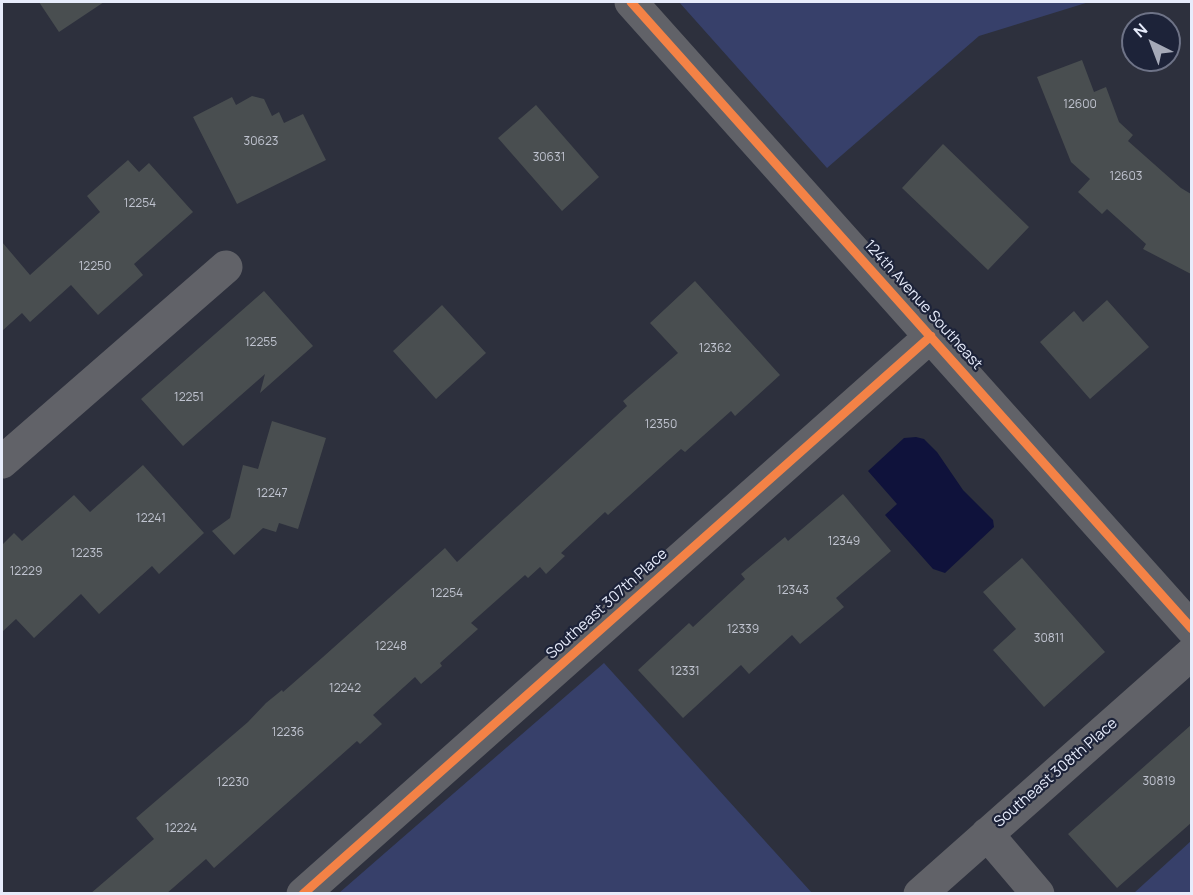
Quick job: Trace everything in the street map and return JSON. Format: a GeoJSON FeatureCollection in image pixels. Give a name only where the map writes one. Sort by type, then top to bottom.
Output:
{"type":"FeatureCollection","features":[{"type":"Feature","properties":{"kind":"street","name":"124th Avenue Southeast"},"geometry":{"type":"LineString","coordinates":[[631,2],[1191,629]]}},
{"type":"Feature","properties":{"kind":"street"},"geometry":{"type":"LineString","coordinates":[[2,462],[226,267]]}},
{"type":"Feature","properties":{"kind":"street","name":"Southeast 307th Place"},"geometry":{"type":"LineString","coordinates":[[303,894],[931,336]]}},
{"type":"Feature","properties":{"kind":"street","name":"Southeast 308th Place"},"geometry":{"type":"LineString","coordinates":[[920,894],[1191,653]]}},
{"type":"Feature","properties":{"kind":"street"},"geometry":{"type":"LineString","coordinates":[[987,834],[1038,894]]}},
{"type":"Feature","properties":{"kind":"shaded area"},"geometry":{"type":"Polygon","coordinates":[[[679,2],[1089,2],[979,36],[827,168],[679,2]]]}},
{"type":"Feature","properties":{"kind":"shaded area"},"geometry":{"type":"Polygon","coordinates":[[[904,438],[924,439],[937,452],[963,490],[993,520],[994,527],[945,573],[933,569],[885,515],[897,504],[868,471],[904,438]]]}},
{"type":"Feature","properties":{"kind":"shaded area"},"geometry":{"type":"Polygon","coordinates":[[[604,663],[812,893],[339,893],[401,839],[604,663]]]}},
{"type":"Feature","properties":{"kind":"shaded area"},"geometry":{"type":"Polygon","coordinates":[[[1191,841],[1191,893],[1134,893],[1191,841]]]}},
{"type":"Feature","properties":{"kind":"building"},"geometry":{"type":"Polygon","coordinates":[[[39,2],[104,2],[59,32],[39,2]]]}},
{"type":"Feature","properties":{"kind":"building"},"geometry":{"type":"Polygon","coordinates":[[[1082,60],[1094,92],[1106,87],[1119,122],[1133,135],[1128,141],[1181,188],[1191,194],[1191,274],[1143,249],[1146,244],[1107,209],[1102,214],[1078,192],[1090,179],[1071,162],[1037,77],[1082,60]]]}},
{"type":"Feature","properties":{"kind":"building"},"geometry":{"type":"Polygon","coordinates":[[[252,96],[264,99],[272,116],[279,112],[284,123],[303,114],[326,160],[237,204],[193,117],[232,97],[236,105],[252,96]]]}},
{"type":"Feature","properties":{"kind":"building"},"geometry":{"type":"Polygon","coordinates":[[[536,105],[599,177],[562,211],[498,138],[536,105]]]}},
{"type":"Feature","properties":{"kind":"building"},"geometry":{"type":"Polygon","coordinates":[[[943,144],[1029,227],[988,270],[902,188],[943,144]]]}},
{"type":"Feature","properties":{"kind":"building"},"geometry":{"type":"Polygon","coordinates":[[[128,160],[139,172],[149,163],[193,212],[134,264],[143,275],[98,315],[71,285],[30,322],[22,313],[2,331],[2,242],[30,275],[100,212],[87,196],[128,160]]]}},
{"type":"Feature","properties":{"kind":"building"},"geometry":{"type":"Polygon","coordinates":[[[695,281],[780,375],[735,416],[731,411],[685,452],[681,449],[608,515],[605,512],[561,553],[565,556],[546,574],[540,567],[528,578],[525,575],[471,623],[478,629],[440,663],[442,666],[421,684],[415,677],[373,715],[382,724],[360,744],[357,741],[214,868],[206,859],[166,894],[90,894],[154,839],[136,818],[248,722],[266,703],[282,690],[283,692],[445,548],[457,562],[627,406],[623,401],[678,353],[650,323],[695,281]]]}},
{"type":"Feature","properties":{"kind":"building"},"geometry":{"type":"Polygon","coordinates":[[[264,291],[313,346],[260,393],[265,374],[183,446],[141,399],[264,291]]]}},
{"type":"Feature","properties":{"kind":"building"},"geometry":{"type":"Polygon","coordinates":[[[1107,300],[1149,347],[1090,399],[1040,342],[1074,311],[1083,322],[1107,300]]]}},
{"type":"Feature","properties":{"kind":"building"},"geometry":{"type":"Polygon","coordinates":[[[442,305],[486,353],[436,399],[393,351],[442,305]]]}},
{"type":"Feature","properties":{"kind":"building"},"geometry":{"type":"Polygon","coordinates":[[[272,421],[326,438],[298,529],[279,523],[276,532],[263,528],[234,555],[212,531],[230,518],[243,465],[258,469],[272,421]]]}},
{"type":"Feature","properties":{"kind":"building"},"geometry":{"type":"Polygon","coordinates":[[[143,465],[204,533],[159,574],[152,566],[99,614],[81,594],[34,638],[16,619],[2,632],[2,545],[14,533],[22,541],[74,495],[90,512],[143,465]]]}},
{"type":"Feature","properties":{"kind":"building"},"geometry":{"type":"Polygon","coordinates":[[[843,494],[891,551],[836,598],[844,607],[800,644],[792,635],[749,674],[741,665],[683,718],[638,670],[689,623],[693,627],[745,579],[741,574],[785,537],[788,541],[843,494]]]}},
{"type":"Feature","properties":{"kind":"building"},"geometry":{"type":"Polygon","coordinates":[[[1022,558],[1105,652],[1044,707],[993,650],[1016,629],[983,592],[1022,558]]]}},
{"type":"Feature","properties":{"kind":"building"},"geometry":{"type":"Polygon","coordinates":[[[1191,725],[1191,823],[1117,888],[1068,834],[1191,725]]]}},
{"type":"Feature","properties":{"kind":"cycle path"},"geometry":{"type":"LineString","coordinates":[[631,2],[1192,629]]}},
{"type":"Feature","properties":{"kind":"cycle path"},"geometry":{"type":"LineString","coordinates":[[303,894],[931,336]]}}]}
